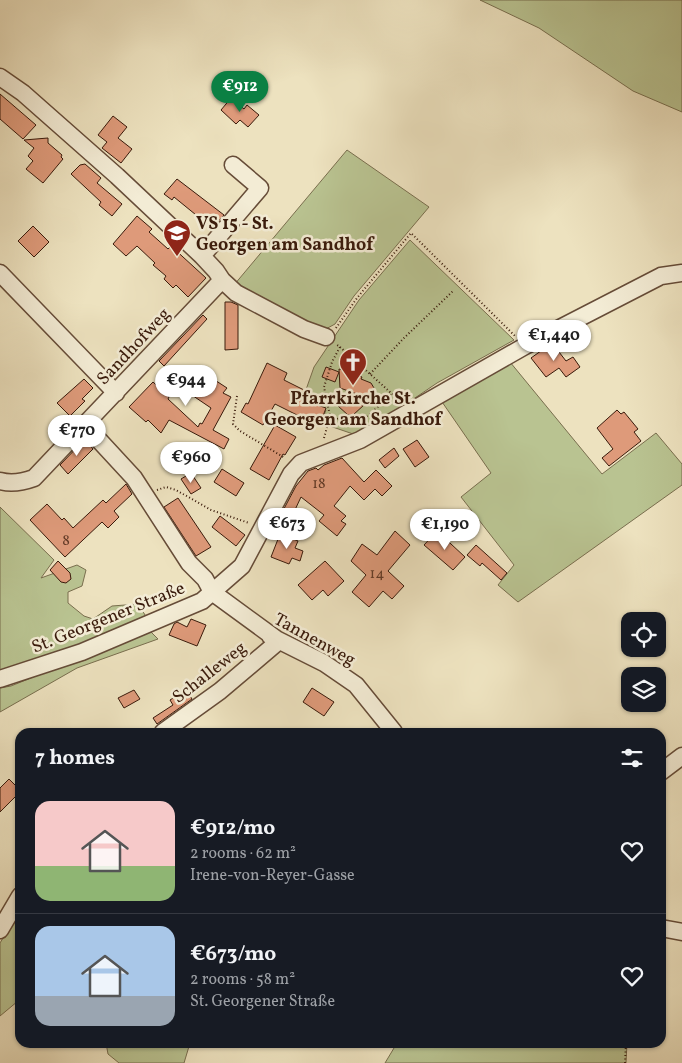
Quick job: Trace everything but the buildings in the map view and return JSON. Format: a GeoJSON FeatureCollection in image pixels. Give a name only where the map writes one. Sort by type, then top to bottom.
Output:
{"type":"FeatureCollection","features":[{"type":"Feature","properties":{"kind":"street"},"geometry":{"type":"LineString","coordinates":[[0,78],[23,93],[117,176],[202,256],[222,280],[236,293],[304,329],[326,337]]}},
{"type":"Feature","properties":{"kind":"street"},"geometry":{"type":"LineString","coordinates":[[202,256],[260,188],[233,165]]}},
{"type":"Feature","properties":{"kind":"street"},"geometry":{"type":"LineString","coordinates":[[0,273],[116,393]]}},
{"type":"Feature","properties":{"kind":"street"},"geometry":{"type":"LineString","coordinates":[[298,465],[360,440],[526,346],[661,276],[682,273]]}},
{"type":"Feature","properties":{"kind":"street","name":"Sandhofweg"},"geometry":{"type":"LineString","coordinates":[[0,481],[8,483],[27,481],[34,478],[222,280]]}},
{"type":"Feature","properties":{"kind":"street","name":"Tannenweg"},"geometry":{"type":"LineString","coordinates":[[85,425],[134,478],[189,562],[205,579],[206,596],[279,641],[324,663],[356,685],[391,728]]}},
{"type":"Feature","properties":{"kind":"street","name":"St. Georgener Straße"},"geometry":{"type":"LineString","coordinates":[[0,679],[82,652],[206,596],[242,566],[291,474],[298,465]]}},
{"type":"Feature","properties":{"kind":"street","name":"Schalleweg"},"geometry":{"type":"LineString","coordinates":[[169,728],[220,691],[279,641]]}},
{"type":"Feature","properties":{"kind":"street"},"geometry":{"type":"LineString","coordinates":[[666,768],[682,756]]}},
{"type":"Feature","properties":{"kind":"street"},"geometry":{"type":"LineString","coordinates":[[0,930],[15,904]]}},
{"type":"Feature","properties":{"kind":"street"},"geometry":{"type":"LineString","coordinates":[[666,929],[682,932]]}},
{"type":"Feature","properties":{"kind":"path"},"geometry":{"type":"LineString","coordinates":[[403,403],[340,347],[326,337],[337,327],[357,298],[411,233],[526,346]]}},
{"type":"Feature","properties":{"kind":"path"},"geometry":{"type":"LineString","coordinates":[[370,374],[453,291]]}},
{"type":"Feature","properties":{"kind":"path"},"geometry":{"type":"LineString","coordinates":[[324,454],[324,435],[330,416],[324,387],[332,362],[340,347]]}},
{"type":"Feature","properties":{"kind":"path"},"geometry":{"type":"LineString","coordinates":[[330,416],[341,421],[352,422],[362,420],[392,393]]}},
{"type":"Feature","properties":{"kind":"path"},"geometry":{"type":"LineString","coordinates":[[237,396],[233,424],[240,431],[298,465]]}},
{"type":"Feature","properties":{"kind":"path"},"geometry":{"type":"LineString","coordinates":[[142,491],[158,490],[166,487],[211,510],[262,528]]}},
{"type":"Feature","properties":{"kind":"path"},"geometry":{"type":"LineString","coordinates":[[625,1063],[626,1048]]}},
{"type":"Feature","properties":{"kind":"green space"},"geometry":{"type":"Polygon","coordinates":[[[480,0],[682,0],[682,112],[633,91],[539,28],[480,0]]]}},
{"type":"Feature","properties":{"kind":"green space"},"geometry":{"type":"Polygon","coordinates":[[[347,150],[429,207],[354,296],[335,324],[324,330],[234,285],[347,150]]]}},
{"type":"Feature","properties":{"kind":"green space"},"geometry":{"type":"Polygon","coordinates":[[[410,240],[514,340],[437,383],[359,436],[321,423],[326,410],[302,401],[314,367],[359,300],[410,240]]]}},
{"type":"Feature","properties":{"kind":"green space"},"geometry":{"type":"Polygon","coordinates":[[[510,362],[602,474],[656,433],[682,464],[682,485],[518,602],[498,585],[514,565],[461,497],[491,473],[440,399],[510,362]]]}},
{"type":"Feature","properties":{"kind":"green space"},"geometry":{"type":"Polygon","coordinates":[[[0,507],[54,560],[41,578],[77,565],[86,570],[82,586],[68,592],[68,603],[84,616],[93,619],[112,606],[138,604],[147,618],[80,646],[0,673],[0,507]]]}},
{"type":"Feature","properties":{"kind":"green space"},"geometry":{"type":"Polygon","coordinates":[[[149,630],[158,639],[77,668],[0,712],[0,688],[11,686],[149,630]]]}},
{"type":"Feature","properties":{"kind":"green space"},"geometry":{"type":"Polygon","coordinates":[[[15,918],[15,1004],[0,1016],[0,943],[15,918]]]}},
{"type":"Feature","properties":{"kind":"green space"},"geometry":{"type":"Polygon","coordinates":[[[107,1048],[188,1048],[184,1063],[119,1063],[108,1054],[107,1048]]]}},
{"type":"Feature","properties":{"kind":"green space"},"geometry":{"type":"Polygon","coordinates":[[[394,1048],[627,1048],[626,1063],[385,1063],[394,1048]]]}},
{"type":"Feature","properties":{"kind":"place","name":"VS 15 - St. Georgen am Sandhof"},"geometry":{"type":"Point","coordinates":[177,257]}},
{"type":"Feature","properties":{"kind":"place","name":"Pfarrkirche St. Georgen am Sandhof"},"geometry":{"type":"Point","coordinates":[353,386]}}]}
